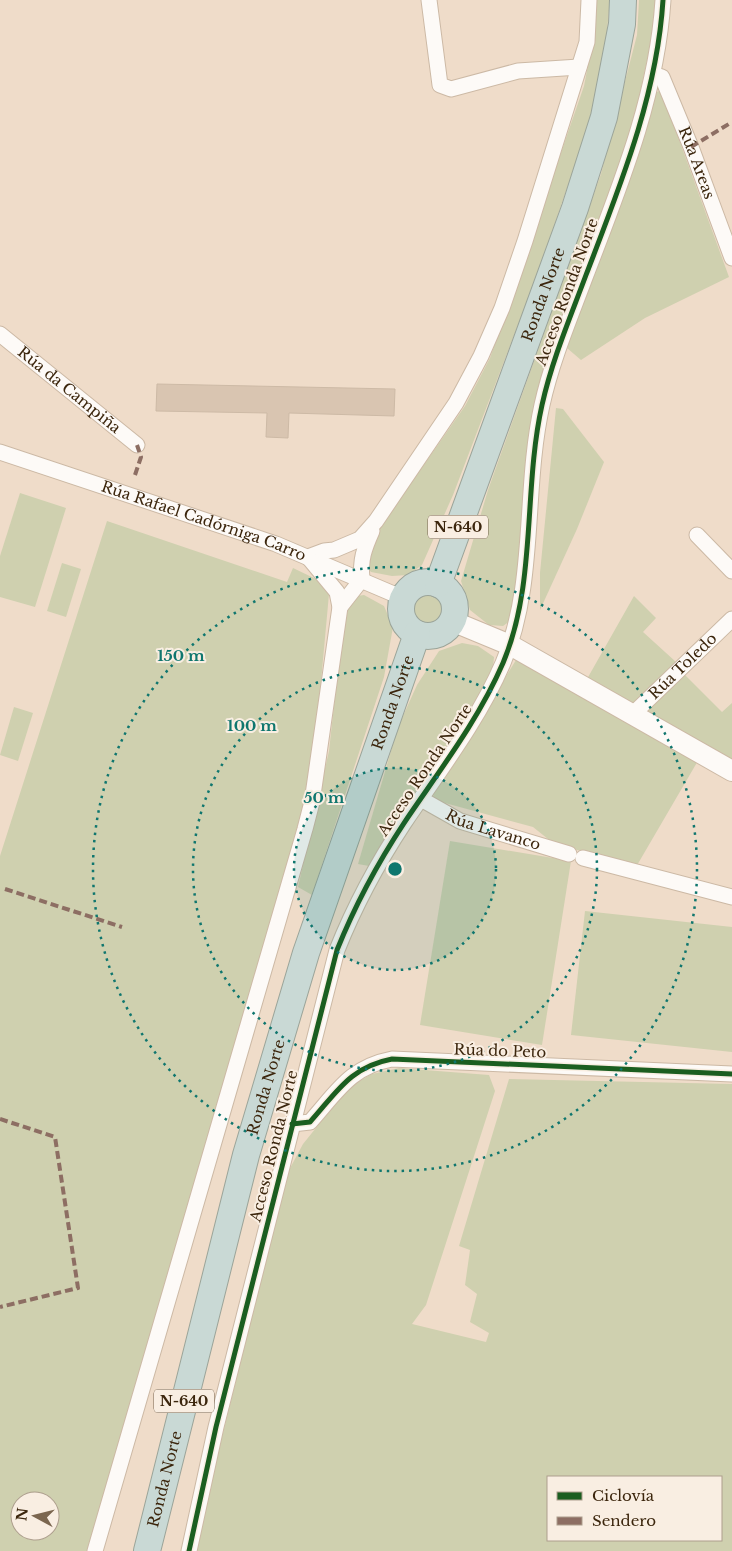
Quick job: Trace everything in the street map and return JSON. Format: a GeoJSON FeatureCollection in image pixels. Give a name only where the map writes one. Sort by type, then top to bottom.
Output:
{"type":"FeatureCollection","features":[{"type":"Feature","properties":{"kind":"highway","name":"Ronda Norte"},"geometry":{"type":"LineString","coordinates":[[438,584],[575,208],[604,117],[622,24],[623,0]]}},
{"type":"Feature","properties":{"kind":"highway"},"geometry":{"type":"LineString","coordinates":[[430,582],[438,584],[446,589],[454,604],[452,621],[448,628],[433,636],[416,634],[404,623],[401,614],[403,598],[414,586],[430,582]]}},
{"type":"Feature","properties":{"kind":"highway","name":"Ronda Norte"},"geometry":{"type":"LineString","coordinates":[[147,1551],[251,1136],[306,953],[416,634]]}},
{"type":"Feature","properties":{"kind":"main road"},"geometry":{"type":"LineString","coordinates":[[452,621],[510,645],[732,770]]}},
{"type":"Feature","properties":{"kind":"street"},"geometry":{"type":"LineString","coordinates":[[429,0],[440,85],[451,89],[518,71],[579,67]]}},
{"type":"Feature","properties":{"kind":"street"},"geometry":{"type":"LineString","coordinates":[[95,1551],[306,829],[312,802],[340,606],[337,592],[308,557],[324,551],[334,550],[360,539],[376,521],[456,403],[481,356],[502,308],[525,241],[587,42],[589,0]]}},
{"type":"Feature","properties":{"kind":"street","name":"Acceso Ronda Norte"},"geometry":{"type":"LineString","coordinates":[[189,1551],[216,1428],[337,950],[359,899],[380,861],[483,706],[510,645],[518,620],[541,407],[566,323],[630,158],[653,74],[663,0]]}},
{"type":"Feature","properties":{"kind":"street","name":"Rúa Areas"},"geometry":{"type":"LineString","coordinates":[[653,74],[662,77],[691,147],[732,258]]}},
{"type":"Feature","properties":{"kind":"street","name":"Rúa da Campiña"},"geometry":{"type":"LineString","coordinates":[[0,334],[137,445]]}},
{"type":"Feature","properties":{"kind":"street","name":"Rúa Rafael Cadórniga Carro"},"geometry":{"type":"LineString","coordinates":[[0,452],[192,514],[308,557],[403,598]]}},
{"type":"Feature","properties":{"kind":"street"},"geometry":{"type":"LineString","coordinates":[[340,606],[362,579],[360,561],[362,552],[376,521]]}},
{"type":"Feature","properties":{"kind":"street"},"geometry":{"type":"LineString","coordinates":[[697,535],[732,571]]}},
{"type":"Feature","properties":{"kind":"street","name":"Rúa Toledo"},"geometry":{"type":"LineString","coordinates":[[633,714],[732,619]]}},
{"type":"Feature","properties":{"kind":"street","name":"Rúa Lavanco"},"geometry":{"type":"LineString","coordinates":[[421,799],[460,821],[576,856],[732,897]]}},
{"type":"Feature","properties":{"kind":"street","name":"Rúa do Peto"},"geometry":{"type":"LineString","coordinates":[[292,1124],[300,1125],[310,1122],[352,1075],[374,1062],[392,1059],[732,1074]]}},
{"type":"Feature","properties":{"kind":"green space"},"geometry":{"type":"Polygon","coordinates":[[[596,0],[610,0],[607,31],[593,112],[539,270],[453,495],[422,565],[408,575],[392,576],[371,572],[366,566],[365,549],[465,406],[490,358],[584,86],[594,34],[596,0]]]}},
{"type":"Feature","properties":{"kind":"green space"},"geometry":{"type":"Polygon","coordinates":[[[639,0],[657,0],[653,33],[634,120],[615,181],[568,301],[522,545],[510,621],[503,626],[489,625],[470,610],[461,581],[488,490],[601,174],[637,35],[639,0]]]}},
{"type":"Feature","properties":{"kind":"green space"},"geometry":{"type":"Polygon","coordinates":[[[661,90],[729,277],[645,318],[581,360],[567,348],[655,93],[661,90]]]}},
{"type":"Feature","properties":{"kind":"green space"},"geometry":{"type":"Polygon","coordinates":[[[556,408],[563,409],[604,462],[577,529],[540,610],[540,573],[556,408]]]}},
{"type":"Feature","properties":{"kind":"green space"},"geometry":{"type":"Polygon","coordinates":[[[20,493],[66,508],[35,607],[0,597],[0,556],[20,493]]]}},
{"type":"Feature","properties":{"kind":"green space"},"geometry":{"type":"Polygon","coordinates":[[[107,521],[287,582],[293,568],[318,580],[329,594],[316,736],[306,796],[177,1249],[87,1551],[0,1551],[0,856],[107,521]]]}},
{"type":"Feature","properties":{"kind":"green space"},"geometry":{"type":"Polygon","coordinates":[[[62,563],[81,569],[66,617],[47,611],[62,563]]]}},
{"type":"Feature","properties":{"kind":"green space"},"geometry":{"type":"Polygon","coordinates":[[[428,593],[434,594],[439,598],[443,603],[443,615],[439,620],[434,624],[428,625],[422,624],[417,620],[413,615],[412,609],[413,603],[417,598],[422,594],[428,593]]]}},
{"type":"Feature","properties":{"kind":"green space"},"geometry":{"type":"Polygon","coordinates":[[[364,595],[384,606],[393,627],[384,677],[312,895],[298,887],[329,751],[344,614],[350,597],[364,595]]]}},
{"type":"Feature","properties":{"kind":"green space"},"geometry":{"type":"Polygon","coordinates":[[[634,596],[656,618],[643,632],[676,662],[632,705],[587,679],[634,596]]]}},
{"type":"Feature","properties":{"kind":"green space"},"geometry":{"type":"Polygon","coordinates":[[[462,643],[478,646],[494,657],[493,669],[464,723],[369,866],[358,864],[398,727],[417,685],[439,651],[462,643]]]}},
{"type":"Feature","properties":{"kind":"green space"},"geometry":{"type":"Polygon","coordinates":[[[516,660],[523,661],[699,759],[636,867],[553,843],[533,827],[434,800],[433,794],[516,660]]]}},
{"type":"Feature","properties":{"kind":"green space"},"geometry":{"type":"Polygon","coordinates":[[[685,675],[722,712],[732,703],[732,761],[647,716],[651,704],[685,675]]]}},
{"type":"Feature","properties":{"kind":"green space"},"geometry":{"type":"Polygon","coordinates":[[[14,707],[33,713],[18,761],[0,755],[14,707]]]}},
{"type":"Feature","properties":{"kind":"green space"},"geometry":{"type":"Polygon","coordinates":[[[450,841],[571,861],[542,1045],[420,1025],[450,841]]]}},
{"type":"Feature","properties":{"kind":"green space"},"geometry":{"type":"Polygon","coordinates":[[[585,911],[732,927],[732,1052],[571,1035],[585,911]]]}},
{"type":"Feature","properties":{"kind":"green space"},"geometry":{"type":"Polygon","coordinates":[[[399,1068],[489,1075],[495,1091],[426,1305],[412,1324],[486,1342],[489,1333],[470,1322],[477,1294],[465,1285],[470,1250],[459,1246],[509,1079],[732,1084],[732,1551],[197,1551],[217,1457],[288,1172],[303,1144],[349,1087],[372,1074],[399,1068]]]}},
{"type":"Feature","properties":{"kind":"building"},"geometry":{"type":"Polygon","coordinates":[[[157,384],[395,389],[394,416],[289,413],[288,438],[266,437],[267,413],[156,411],[157,384]]]}},
{"type":"Feature","properties":{"kind":"marked path"},"geometry":{"type":"LineString","coordinates":[[691,147],[732,122]]}},
{"type":"Feature","properties":{"kind":"marked path"},"geometry":{"type":"LineString","coordinates":[[135,475],[141,457],[137,445]]}},
{"type":"Feature","properties":{"kind":"marked path"},"geometry":{"type":"LineString","coordinates":[[5,889],[122,927]]}},
{"type":"Feature","properties":{"kind":"marked path"},"geometry":{"type":"LineString","coordinates":[[0,1119],[55,1137],[78,1288],[0,1307]]}},
{"type":"Feature","properties":{"kind":"cycle path"},"geometry":{"type":"LineString","coordinates":[[189,1551],[216,1427],[337,950],[359,901],[385,854],[482,705],[503,663],[514,632],[525,568],[536,437],[542,405],[562,339],[612,208],[635,140],[653,71],[663,0]]}},
{"type":"Feature","properties":{"kind":"cycle path"},"geometry":{"type":"LineString","coordinates":[[292,1124],[310,1122],[345,1082],[365,1068],[392,1059],[732,1074]]}}]}
